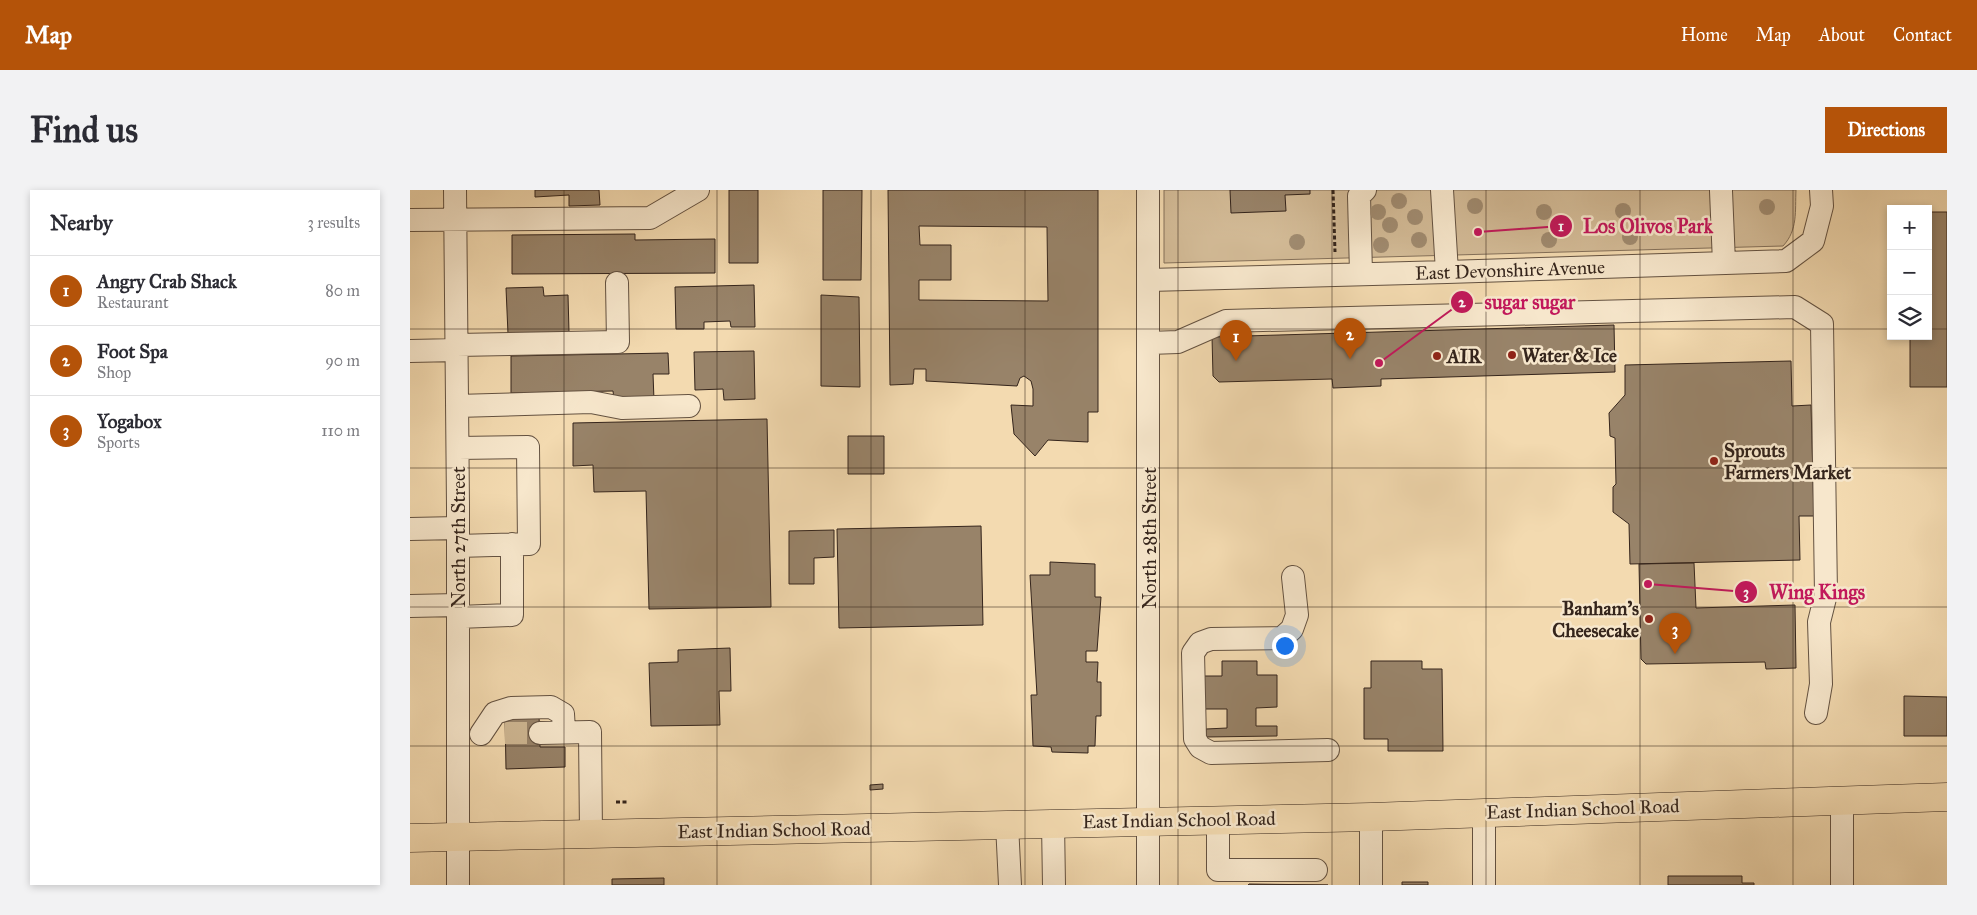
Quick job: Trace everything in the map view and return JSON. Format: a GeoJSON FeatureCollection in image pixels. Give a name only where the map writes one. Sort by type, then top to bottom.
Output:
{"type":"FeatureCollection","features":[{"type":"Feature","properties":{"kind":"main road","name":"East Indian School Road"},"geometry":{"type":"LineString","coordinates":[[410,838],[1370,817],[1947,797]]}},
{"type":"Feature","properties":{"kind":"street","name":"North 27th Street"},"geometry":{"type":"LineString","coordinates":[[455,190],[458,448],[458,885]]}},
{"type":"Feature","properties":{"kind":"street"},"geometry":{"type":"LineString","coordinates":[[410,220],[650,218],[698,190]]}},
{"type":"Feature","properties":{"kind":"street","name":"North 28th Street"},"geometry":{"type":"LineString","coordinates":[[1148,190],[1148,885]]}},
{"type":"Feature","properties":{"kind":"street"},"geometry":{"type":"LineString","coordinates":[[1361,273],[1359,196],[1365,190]]}},
{"type":"Feature","properties":{"kind":"street"},"geometry":{"type":"LineString","coordinates":[[1442,190],[1447,272]]}},
{"type":"Feature","properties":{"kind":"street","name":"East Devonshire Avenue"},"geometry":{"type":"LineString","coordinates":[[1149,280],[1786,261],[1813,241],[1822,206],[1821,190]]}},
{"type":"Feature","properties":{"kind":"street"},"geometry":{"type":"LineString","coordinates":[[1722,191],[1724,263]]}},
{"type":"Feature","properties":{"kind":"street"},"geometry":{"type":"LineString","coordinates":[[410,351],[618,342],[617,283]]}},
{"type":"Feature","properties":{"kind":"street"},"geometry":{"type":"LineString","coordinates":[[1149,343],[1178,342],[1226,321],[1795,307],[1822,324],[1826,594],[1819,622],[1821,684],[1816,713]]}},
{"type":"Feature","properties":{"kind":"street"},"geometry":{"type":"LineString","coordinates":[[457,406],[591,402],[622,408],[689,406]]}},
{"type":"Feature","properties":{"kind":"street"},"geometry":{"type":"LineString","coordinates":[[410,529],[512,544],[528,544],[528,447],[458,448]]}},
{"type":"Feature","properties":{"kind":"street"},"geometry":{"type":"LineString","coordinates":[[410,606],[512,615],[512,544]]}},
{"type":"Feature","properties":{"kind":"street"},"geometry":{"type":"LineString","coordinates":[[1293,577],[1297,615],[1292,629],[1282,638],[1211,639],[1200,643],[1193,653],[1195,739],[1200,747],[1211,753],[1328,750]]}},
{"type":"Feature","properties":{"kind":"street"},"geometry":{"type":"LineString","coordinates":[[481,734],[495,714],[511,708],[551,707],[563,714],[564,732]]}},
{"type":"Feature","properties":{"kind":"street"},"geometry":{"type":"LineString","coordinates":[[540,733],[590,732],[591,834]]}},
{"type":"Feature","properties":{"kind":"street"},"geometry":{"type":"LineString","coordinates":[[458,734],[505,733]]}},
{"type":"Feature","properties":{"kind":"street"},"geometry":{"type":"LineString","coordinates":[[1842,800],[1842,885]]}},
{"type":"Feature","properties":{"kind":"street"},"geometry":{"type":"LineString","coordinates":[[1484,812],[1484,885]]}},
{"type":"Feature","properties":{"kind":"street"},"geometry":{"type":"LineString","coordinates":[[1370,817],[1371,885]]}},
{"type":"Feature","properties":{"kind":"street"},"geometry":{"type":"LineString","coordinates":[[1218,819],[1218,870],[1316,870]]}},
{"type":"Feature","properties":{"kind":"street"},"geometry":{"type":"LineString","coordinates":[[1053,823],[1054,885]]}},
{"type":"Feature","properties":{"kind":"street"},"geometry":{"type":"LineString","coordinates":[[1007,824],[1010,885]]}},
{"type":"Feature","properties":{"kind":"path"},"geometry":{"type":"LineString","coordinates":[[1334,190],[1335,255]]}},
{"type":"Feature","properties":{"kind":"path"},"geometry":{"type":"LineString","coordinates":[[616,802],[629,802]]}},
{"type":"Feature","properties":{"kind":"shaded area"},"geometry":{"type":"Polygon","coordinates":[[[1164,190],[1796,190],[1793,227],[1788,240],[1783,246],[1164,263],[1164,190]]]}},
{"type":"Feature","properties":{"kind":"building"},"geometry":{"type":"Polygon","coordinates":[[[535,190],[599,190],[600,205],[569,206],[569,195],[535,197],[535,190]]]}},
{"type":"Feature","properties":{"kind":"building"},"geometry":{"type":"Polygon","coordinates":[[[729,190],[758,190],[758,263],[729,263],[729,190]]]}},
{"type":"Feature","properties":{"kind":"building"},"geometry":{"type":"Polygon","coordinates":[[[823,190],[862,190],[861,280],[823,280],[823,190]]]}},
{"type":"Feature","properties":{"kind":"building"},"geometry":{"type":"Polygon","coordinates":[[[888,190],[1098,190],[1098,412],[1088,412],[1088,442],[1048,440],[1035,456],[1014,434],[1011,405],[1033,406],[1031,381],[1024,376],[1020,378],[1017,386],[926,381],[926,369],[914,369],[913,384],[890,385],[888,190]],[[919,226],[920,245],[951,245],[951,280],[919,280],[919,300],[1048,301],[1047,227],[919,226]]]}},
{"type":"Feature","properties":{"kind":"building"},"geometry":{"type":"Polygon","coordinates":[[[1230,190],[1310,190],[1310,194],[1285,195],[1286,211],[1231,213],[1230,190]]]}},
{"type":"Feature","properties":{"kind":"building"},"geometry":{"type":"Polygon","coordinates":[[[1932,212],[1947,212],[1947,387],[1910,387],[1910,340],[1932,340],[1932,212]]]}},
{"type":"Feature","properties":{"kind":"building"},"geometry":{"type":"Polygon","coordinates":[[[635,234],[635,240],[715,239],[715,273],[512,274],[512,235],[635,234]]]}},
{"type":"Feature","properties":{"kind":"building"},"geometry":{"type":"Polygon","coordinates":[[[754,285],[755,327],[731,327],[730,321],[704,322],[704,329],[676,329],[675,287],[754,285]]]}},
{"type":"Feature","properties":{"kind":"building"},"geometry":{"type":"Polygon","coordinates":[[[543,287],[544,296],[568,295],[569,332],[508,334],[506,288],[543,287]]]}},
{"type":"Feature","properties":{"kind":"building"},"geometry":{"type":"Polygon","coordinates":[[[821,295],[859,297],[860,387],[821,386],[821,295]]]}},
{"type":"Feature","properties":{"kind":"building"},"geometry":{"type":"Polygon","coordinates":[[[1614,325],[1615,372],[1381,379],[1381,386],[1333,388],[1332,379],[1219,382],[1213,376],[1212,337],[1614,325]]]}},
{"type":"Feature","properties":{"kind":"building"},"geometry":{"type":"Polygon","coordinates":[[[754,351],[755,399],[724,400],[723,389],[695,390],[694,352],[754,351]]]}},
{"type":"Feature","properties":{"kind":"building"},"geometry":{"type":"Polygon","coordinates":[[[668,353],[669,374],[653,374],[654,400],[614,400],[613,391],[511,393],[511,356],[668,353]]]}},
{"type":"Feature","properties":{"kind":"building","name":"Sprouts Farmers Market"},"geometry":{"type":"Polygon","coordinates":[[[1791,361],[1792,406],[1811,405],[1814,516],[1799,516],[1800,560],[1630,564],[1629,524],[1613,512],[1613,487],[1616,484],[1615,438],[1610,436],[1609,413],[1625,395],[1625,365],[1791,361]]]}},
{"type":"Feature","properties":{"kind":"building"},"geometry":{"type":"Polygon","coordinates":[[[767,419],[771,607],[649,609],[646,491],[594,492],[593,465],[573,466],[573,423],[767,419]]]}},
{"type":"Feature","properties":{"kind":"building"},"geometry":{"type":"Polygon","coordinates":[[[848,436],[884,436],[884,474],[848,474],[848,436]]]}},
{"type":"Feature","properties":{"kind":"building"},"geometry":{"type":"Polygon","coordinates":[[[981,526],[983,625],[839,628],[837,529],[981,526]]]}},
{"type":"Feature","properties":{"kind":"building"},"geometry":{"type":"Polygon","coordinates":[[[834,530],[834,557],[814,558],[814,584],[789,584],[789,531],[834,530]]]}},
{"type":"Feature","properties":{"kind":"building"},"geometry":{"type":"Polygon","coordinates":[[[1050,562],[1095,564],[1095,597],[1101,597],[1097,651],[1086,651],[1086,662],[1098,662],[1097,682],[1101,682],[1101,716],[1096,716],[1095,746],[1088,746],[1088,753],[1052,752],[1051,747],[1033,746],[1031,695],[1037,695],[1030,575],[1050,575],[1050,562]]]}},
{"type":"Feature","properties":{"kind":"building"},"geometry":{"type":"Polygon","coordinates":[[[1694,563],[1696,608],[1795,605],[1796,668],[1766,669],[1765,662],[1646,664],[1641,659],[1639,564],[1694,563]]]}},
{"type":"Feature","properties":{"kind":"building"},"geometry":{"type":"Polygon","coordinates":[[[730,648],[731,691],[719,691],[720,725],[651,726],[649,663],[678,662],[678,650],[730,648]]]}},
{"type":"Feature","properties":{"kind":"building"},"geometry":{"type":"Polygon","coordinates":[[[1222,661],[1257,661],[1257,675],[1277,675],[1277,707],[1256,708],[1256,726],[1277,726],[1277,736],[1206,737],[1206,729],[1227,728],[1227,709],[1203,709],[1202,676],[1222,676],[1222,661]]]}},
{"type":"Feature","properties":{"kind":"building"},"geometry":{"type":"Polygon","coordinates":[[[1371,661],[1422,661],[1422,669],[1442,669],[1443,751],[1388,751],[1388,739],[1364,739],[1364,688],[1371,688],[1371,661]]]}},
{"type":"Feature","properties":{"kind":"building"},"geometry":{"type":"Polygon","coordinates":[[[1904,696],[1947,697],[1947,736],[1904,736],[1904,696]]]}},
{"type":"Feature","properties":{"kind":"building"},"geometry":{"type":"Polygon","coordinates":[[[505,715],[539,715],[540,747],[565,747],[565,767],[506,769],[505,715]]]}},
{"type":"Feature","properties":{"kind":"building"},"geometry":{"type":"Polygon","coordinates":[[[883,784],[883,789],[870,790],[870,785],[883,784]]]}},
{"type":"Feature","properties":{"kind":"building"},"geometry":{"type":"Polygon","coordinates":[[[1668,876],[1742,876],[1742,883],[1754,883],[1754,885],[1668,885],[1668,876]]]}},
{"type":"Feature","properties":{"kind":"building"},"geometry":{"type":"Polygon","coordinates":[[[664,878],[664,885],[612,885],[612,879],[664,878]]]}},
{"type":"Feature","properties":{"kind":"building"},"geometry":{"type":"Polygon","coordinates":[[[1402,882],[1428,882],[1428,885],[1402,885],[1402,882]]]}},
{"type":"Feature","properties":{"kind":"building"},"geometry":{"type":"Polygon","coordinates":[[[1249,884],[1328,885],[1248,885],[1249,884]]]}},
{"type":"Feature","properties":{"kind":"tunnel"},"geometry":{"type":"LineString","coordinates":[[505,733],[540,733]]}},
{"type":"Feature","properties":{"kind":"place","name":"Los Olivos Park"},"geometry":{"type":"Point","coordinates":[1478,232]}},
{"type":"Feature","properties":{"kind":"place","name":"Water & Ice"},"geometry":{"type":"Point","coordinates":[1512,355]}},
{"type":"Feature","properties":{"kind":"place","name":"AIR"},"geometry":{"type":"Point","coordinates":[1437,356]}},
{"type":"Feature","properties":{"kind":"place","name":"Foot Spa"},"geometry":{"type":"Point","coordinates":[1350,359]}},
{"type":"Feature","properties":{"kind":"place","name":"Angry Crab Shack"},"geometry":{"type":"Point","coordinates":[1236,361]}},
{"type":"Feature","properties":{"kind":"place","name":"sugar sugar"},"geometry":{"type":"Point","coordinates":[1379,363]}},
{"type":"Feature","properties":{"kind":"place","name":"Sprouts Farmers Market"},"geometry":{"type":"Point","coordinates":[1714,461]}},
{"type":"Feature","properties":{"kind":"place","name":"Wing Kings"},"geometry":{"type":"Point","coordinates":[1648,584]}},
{"type":"Feature","properties":{"kind":"place","name":"Banham’s Cheesecake"},"geometry":{"type":"Point","coordinates":[1649,619]}},
{"type":"Feature","properties":{"kind":"place","name":"Yogabox"},"geometry":{"type":"Point","coordinates":[1675,654]}}]}
